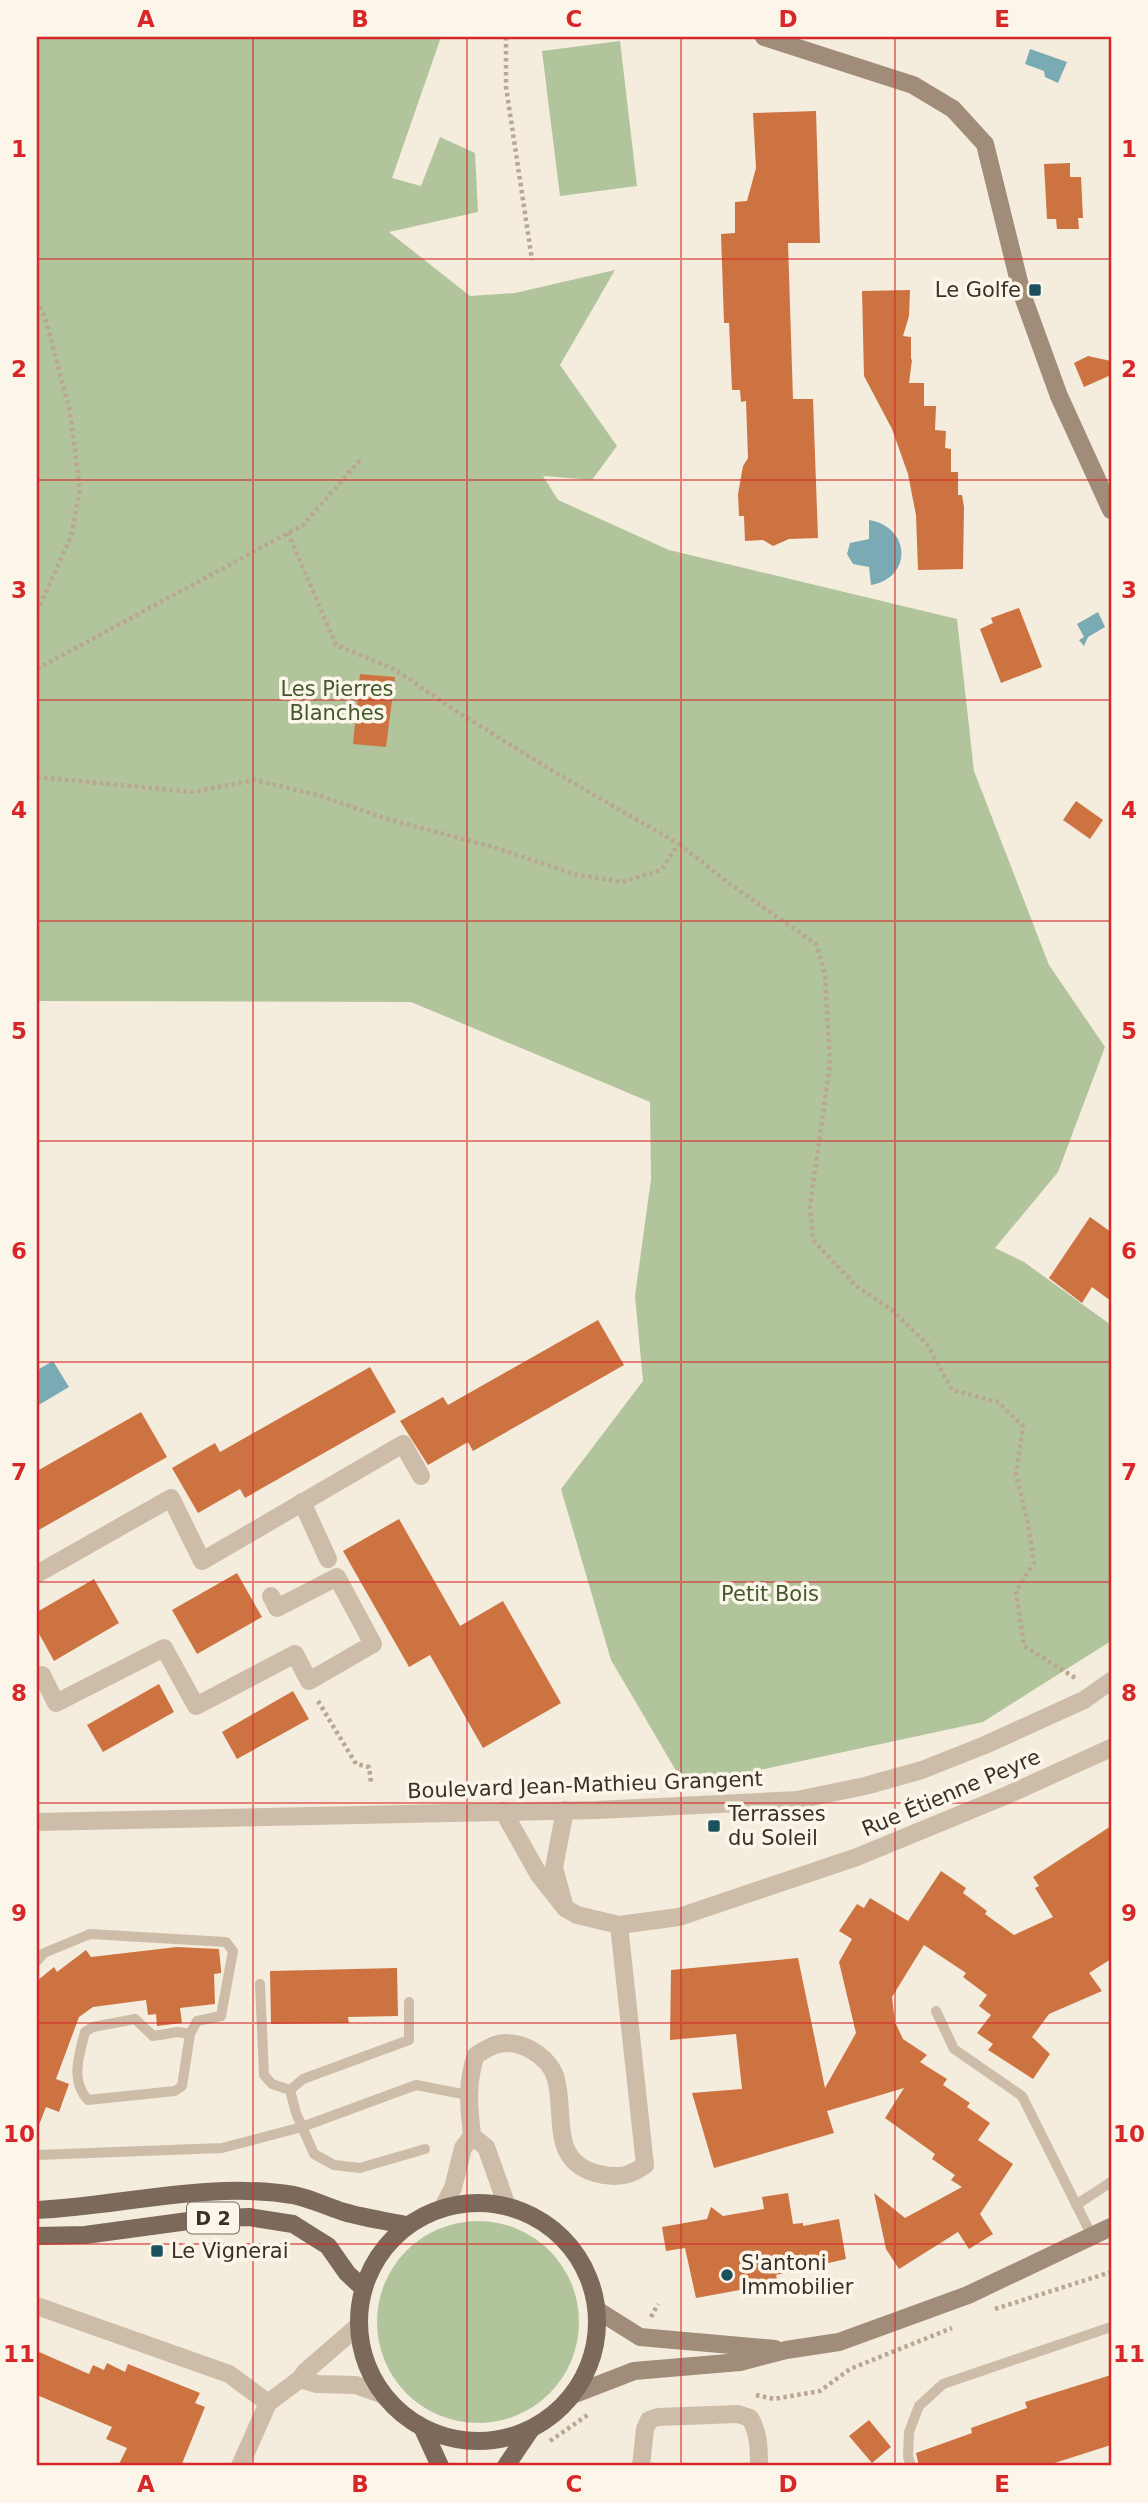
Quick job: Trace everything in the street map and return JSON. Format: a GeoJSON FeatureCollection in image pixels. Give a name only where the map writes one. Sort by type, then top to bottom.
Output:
{"type":"FeatureCollection","features":[{"type":"Feature","properties":{"kind":"main road"},"geometry":{"type":"LineString","coordinates":[[764,37],[914,85],[953,109],[985,144],[1021,294],[1059,396],[1111,510]]}},
{"type":"Feature","properties":{"kind":"main road","name":"D 2"},"geometry":{"type":"LineString","coordinates":[[37,2210],[82,2208],[194,2194],[244,2191],[295,2195],[346,2213],[407,2225]]}},
{"type":"Feature","properties":{"kind":"main road"},"geometry":{"type":"LineString","coordinates":[[475,2202],[507,2206],[540,2220],[568,2244],[587,2275],[597,2310],[596,2340],[587,2369],[572,2395],[553,2414],[531,2429],[495,2440],[458,2440],[423,2429],[400,2413],[381,2393],[365,2361],[358,2326],[363,2288],[379,2253],[407,2225],[443,2207],[475,2202]]}},
{"type":"Feature","properties":{"kind":"main road","name":"D 2"},"geometry":{"type":"LineString","coordinates":[[37,2236],[85,2235],[204,2219],[249,2217],[293,2224],[328,2246],[363,2288]]}},
{"type":"Feature","properties":{"kind":"main road"},"geometry":{"type":"LineString","coordinates":[[572,2395],[634,2371],[740,2362],[786,2350],[839,2342],[968,2295],[1111,2227]]}},
{"type":"Feature","properties":{"kind":"main road"},"geometry":{"type":"LineString","coordinates":[[597,2310],[640,2337],[786,2350]]}},
{"type":"Feature","properties":{"kind":"main road"},"geometry":{"type":"LineString","coordinates":[[423,2429],[440,2466]]}},
{"type":"Feature","properties":{"kind":"main road"},"geometry":{"type":"LineString","coordinates":[[506,2466],[531,2429]]}},
{"type":"Feature","properties":{"kind":"street"},"geometry":{"type":"LineString","coordinates":[[37,1574],[171,1498],[202,1560],[403,1444],[421,1476]]}},
{"type":"Feature","properties":{"kind":"street"},"geometry":{"type":"LineString","coordinates":[[302,1502],[328,1559]]}},
{"type":"Feature","properties":{"kind":"street"},"geometry":{"type":"LineString","coordinates":[[37,1678],[42,1675],[56,1703],[164,1648],[196,1706],[295,1654],[309,1681],[373,1644],[337,1577],[277,1608],[271,1596]]}},
{"type":"Feature","properties":{"kind":"street","name":"Boulevard Jean-Mathieu Grangent"},"geometry":{"type":"LineString","coordinates":[[37,1822],[565,1810],[797,1800],[865,1786],[922,1770],[1084,1700],[1111,1681]]}},
{"type":"Feature","properties":{"kind":"street","name":"Rue Étienne Peyre"},"geometry":{"type":"LineString","coordinates":[[565,1909],[577,1915],[619,1925],[679,1917],[858,1857],[1018,1791],[1111,1748]]}},
{"type":"Feature","properties":{"kind":"street"},"geometry":{"type":"LineString","coordinates":[[565,1810],[554,1868],[565,1909]]}},
{"type":"Feature","properties":{"kind":"street"},"geometry":{"type":"LineString","coordinates":[[503,1811],[539,1875],[565,1909]]}},
{"type":"Feature","properties":{"kind":"street"},"geometry":{"type":"LineString","coordinates":[[443,2207],[453,2188],[463,2148],[472,2136],[468,2095],[470,2073],[476,2055],[497,2044],[529,2049],[540,2055],[550,2066],[556,2078],[560,2131],[569,2155],[582,2167],[594,2174],[610,2176],[630,2175],[645,2165],[619,1925]]}},
{"type":"Feature","properties":{"kind":"street"},"geometry":{"type":"LineString","coordinates":[[472,2136],[486,2147],[507,2206]]}},
{"type":"Feature","properties":{"kind":"street"},"geometry":{"type":"LineString","coordinates":[[37,2305],[229,2374],[268,2403]]}},
{"type":"Feature","properties":{"kind":"street"},"geometry":{"type":"LineString","coordinates":[[240,2466],[268,2403],[300,2379],[358,2326]]}},
{"type":"Feature","properties":{"kind":"street"},"geometry":{"type":"LineString","coordinates":[[300,2379],[317,2384],[356,2385],[381,2393]]}},
{"type":"Feature","properties":{"kind":"street"},"geometry":{"type":"LineString","coordinates":[[641,2466],[645,2429],[649,2420],[658,2417],[738,2414],[750,2418],[754,2425],[759,2466]]}},
{"type":"Feature","properties":{"kind":"lane"},"geometry":{"type":"LineString","coordinates":[[37,1961],[44,1953],[90,1934],[226,1942],[233,1951],[221,2016],[197,2021],[190,2034],[182,2086],[175,2091],[88,2100],[80,2092],[76,2063],[86,2032],[93,2026],[135,2019],[153,2036],[178,2032],[190,2034]]}},
{"type":"Feature","properties":{"kind":"lane"},"geometry":{"type":"LineString","coordinates":[[260,1984],[264,2075],[272,2084],[290,2090]]}},
{"type":"Feature","properties":{"kind":"lane"},"geometry":{"type":"LineString","coordinates":[[290,2090],[303,2079],[410,2040],[409,2002]]}},
{"type":"Feature","properties":{"kind":"lane"},"geometry":{"type":"LineString","coordinates":[[936,2011],[954,2049],[1022,2096],[1093,2236]]}},
{"type":"Feature","properties":{"kind":"lane"},"geometry":{"type":"LineString","coordinates":[[37,2155],[222,2148],[302,2127],[416,2085],[468,2095]]}},
{"type":"Feature","properties":{"kind":"lane"},"geometry":{"type":"LineString","coordinates":[[290,2090],[314,2154],[334,2165],[360,2168],[425,2149]]}},
{"type":"Feature","properties":{"kind":"lane"},"geometry":{"type":"LineString","coordinates":[[1076,2205],[1111,2182]]}},
{"type":"Feature","properties":{"kind":"lane"},"geometry":{"type":"LineString","coordinates":[[911,2466],[908,2457],[909,2432],[919,2406],[943,2384],[1111,2327]]}},
{"type":"Feature","properties":{"kind":"path"},"geometry":{"type":"LineString","coordinates":[[506,37],[506,87],[532,260]]}},
{"type":"Feature","properties":{"kind":"path"},"geometry":{"type":"LineString","coordinates":[[37,300],[45,317],[71,412],[80,489],[71,536],[37,612]]}},
{"type":"Feature","properties":{"kind":"path"},"geometry":{"type":"LineString","coordinates":[[37,669],[303,525],[360,460]]}},
{"type":"Feature","properties":{"kind":"path"},"geometry":{"type":"LineString","coordinates":[[288,533],[336,645],[394,669],[551,770],[679,844],[730,884],[816,944],[825,974],[830,1064],[810,1206],[813,1240],[855,1285],[893,1311],[927,1343],[952,1390],[998,1402],[1023,1426],[1016,1475],[1028,1523],[1034,1563],[1016,1591],[1024,1646],[1096,1692]]}},
{"type":"Feature","properties":{"kind":"path"},"geometry":{"type":"LineString","coordinates":[[37,777],[192,792],[255,780],[321,796],[387,819],[493,847],[574,874],[622,882],[661,870],[679,844]]}},
{"type":"Feature","properties":{"kind":"path"},"geometry":{"type":"LineString","coordinates":[[321,1708],[356,1764],[369,1767],[371,1782]]}},
{"type":"Feature","properties":{"kind":"path"},"geometry":{"type":"LineString","coordinates":[[548,2443],[597,2408]]}},
{"type":"Feature","properties":{"kind":"green space","name":"Les Pierres Blanches"},"geometry":{"type":"Polygon","coordinates":[[[37,37],[441,37],[392,178],[421,186],[440,137],[475,153],[478,212],[389,232],[470,296],[515,293],[615,270],[560,365],[617,446],[592,480],[543,476],[558,500],[669,550],[957,619],[974,771],[1049,965],[1105,1047],[1058,1172],[995,1248],[1024,1262],[1111,1325],[1111,1641],[983,1722],[685,1786],[611,1660],[561,1489],[643,1381],[635,1296],[651,1179],[650,1102],[411,1002],[37,1001],[37,37]]]}},
{"type":"Feature","properties":{"kind":"green space"},"geometry":{"type":"Polygon","coordinates":[[[620,41],[637,186],[560,196],[542,51],[620,41]]]}},
{"type":"Feature","properties":{"kind":"green space"},"geometry":{"type":"Polygon","coordinates":[[[478,2221],[517,2229],[534,2238],[549,2251],[562,2266],[571,2283],[579,2322],[571,2361],[562,2378],[549,2393],[534,2406],[517,2415],[478,2423],[439,2415],[422,2406],[407,2393],[394,2378],[385,2361],[377,2322],[385,2283],[394,2266],[407,2251],[422,2238],[439,2229],[478,2221]]]}},
{"type":"Feature","properties":{"kind":"water"},"geometry":{"type":"Polygon","coordinates":[[[1030,49],[1067,62],[1058,83],[1045,77],[1044,71],[1025,64],[1030,49]]]}},
{"type":"Feature","properties":{"kind":"water"},"geometry":{"type":"Polygon","coordinates":[[[869,520],[893,532],[902,552],[894,573],[871,585],[869,567],[853,564],[847,554],[850,543],[869,539],[869,520]]]}},
{"type":"Feature","properties":{"kind":"water"},"geometry":{"type":"Polygon","coordinates":[[[1098,612],[1105,627],[1088,637],[1084,646],[1079,640],[1084,637],[1077,624],[1098,612]]]}},
{"type":"Feature","properties":{"kind":"water"},"geometry":{"type":"Polygon","coordinates":[[[53,1361],[69,1387],[37,1406],[37,1370],[53,1361]]]}},
{"type":"Feature","properties":{"kind":"building"},"geometry":{"type":"Polygon","coordinates":[[[816,111],[820,243],[788,243],[793,399],[813,399],[818,538],[789,539],[773,546],[763,540],[745,541],[744,516],[739,516],[738,494],[743,466],[748,458],[746,401],[741,402],[740,390],[732,390],[729,323],[724,323],[721,234],[735,233],[735,202],[747,201],[756,168],[753,113],[816,111]]]}},
{"type":"Feature","properties":{"kind":"building"},"geometry":{"type":"Polygon","coordinates":[[[1070,163],[1070,177],[1081,177],[1083,218],[1078,218],[1079,229],[1057,229],[1056,219],[1047,219],[1044,164],[1070,163]]]}},
{"type":"Feature","properties":{"kind":"building"},"geometry":{"type":"Polygon","coordinates":[[[910,290],[909,316],[903,336],[911,337],[909,383],[924,383],[924,406],[936,406],[935,430],[946,431],[945,448],[951,449],[951,472],[958,472],[958,495],[962,495],[964,507],[963,569],[918,570],[916,515],[908,474],[892,429],[864,376],[862,291],[910,290]]]}},
{"type":"Feature","properties":{"kind":"building"},"geometry":{"type":"Polygon","coordinates":[[[1088,356],[1111,361],[1111,375],[1084,387],[1074,363],[1088,356]]]}},
{"type":"Feature","properties":{"kind":"building"},"geometry":{"type":"Polygon","coordinates":[[[1019,608],[1042,667],[1001,683],[980,629],[993,623],[991,618],[1019,608]]]}},
{"type":"Feature","properties":{"kind":"building"},"geometry":{"type":"Polygon","coordinates":[[[360,674],[395,677],[386,747],[353,744],[360,674]]]}},
{"type":"Feature","properties":{"kind":"building"},"geometry":{"type":"Polygon","coordinates":[[[1076,801],[1103,820],[1090,839],[1063,820],[1076,801]]]}},
{"type":"Feature","properties":{"kind":"building"},"geometry":{"type":"Polygon","coordinates":[[[1090,1217],[1111,1232],[1111,1301],[1092,1287],[1082,1303],[1049,1278],[1090,1217]]]}},
{"type":"Feature","properties":{"kind":"building"},"geometry":{"type":"Polygon","coordinates":[[[598,1320],[624,1365],[473,1451],[468,1442],[428,1465],[400,1421],[443,1397],[448,1405],[598,1320]]]}},
{"type":"Feature","properties":{"kind":"building"},"geometry":{"type":"Polygon","coordinates":[[[370,1367],[396,1412],[245,1498],[240,1489],[198,1513],[172,1468],[215,1443],[220,1452],[370,1367]]]}},
{"type":"Feature","properties":{"kind":"building"},"geometry":{"type":"Polygon","coordinates":[[[141,1412],[167,1457],[37,1531],[37,1471],[141,1412]]]}},
{"type":"Feature","properties":{"kind":"building"},"geometry":{"type":"Polygon","coordinates":[[[399,1519],[460,1626],[503,1601],[561,1703],[483,1748],[430,1655],[409,1667],[343,1551],[399,1519]]]}},
{"type":"Feature","properties":{"kind":"building"},"geometry":{"type":"Polygon","coordinates":[[[237,1573],[262,1617],[197,1654],[172,1610],[237,1573]]]}},
{"type":"Feature","properties":{"kind":"building"},"geometry":{"type":"Polygon","coordinates":[[[94,1579],[119,1623],[54,1661],[37,1630],[37,1612],[94,1579]]]}},
{"type":"Feature","properties":{"kind":"building"},"geometry":{"type":"Polygon","coordinates":[[[159,1684],[174,1712],[103,1752],[87,1725],[159,1684]]]}},
{"type":"Feature","properties":{"kind":"building"},"geometry":{"type":"Polygon","coordinates":[[[293,1691],[309,1719],[237,1759],[222,1732],[293,1691]]]}},
{"type":"Feature","properties":{"kind":"building"},"geometry":{"type":"Polygon","coordinates":[[[1111,1826],[1111,1959],[1089,1973],[1102,1991],[1049,2014],[1032,2037],[1050,2054],[1033,2079],[988,2050],[993,2044],[977,2033],[991,2015],[979,2006],[987,1995],[963,1977],[966,1973],[924,1945],[892,1997],[895,2022],[903,2039],[927,2055],[920,2062],[947,2079],[943,2085],[970,2103],[967,2107],[990,2123],[978,2140],[1013,2164],[980,2214],[993,2234],[969,2249],[958,2232],[899,2269],[886,2249],[874,2193],[905,2218],[962,2187],[951,2180],[955,2175],[932,2159],[935,2154],[885,2118],[904,2088],[827,2111],[834,2133],[714,2168],[692,2093],[742,2089],[736,2034],[670,2040],[671,1970],[798,1958],[825,2088],[856,2033],[839,1962],[852,1939],[839,1931],[857,1904],[864,1908],[870,1898],[908,1921],[941,1871],[966,1888],[963,1893],[987,1911],[985,1914],[1014,1935],[1053,1917],[1035,1888],[1039,1886],[1033,1877],[1111,1826]]]}},
{"type":"Feature","properties":{"kind":"building"},"geometry":{"type":"Polygon","coordinates":[[[177,1947],[219,1949],[221,1973],[214,1974],[215,2004],[180,2008],[182,2023],[157,2026],[156,2014],[148,2015],[146,2000],[93,2007],[79,2017],[56,2079],[69,2084],[59,2112],[46,2107],[39,2125],[37,2124],[37,1981],[54,1967],[57,1972],[86,1950],[91,1957],[177,1947]]]}},
{"type":"Feature","properties":{"kind":"building"},"geometry":{"type":"Polygon","coordinates":[[[397,1968],[398,2016],[348,2017],[349,2023],[271,2024],[270,1971],[397,1968]]]}},
{"type":"Feature","properties":{"kind":"building"},"geometry":{"type":"Polygon","coordinates":[[[788,2193],[793,2224],[803,2223],[803,2226],[839,2219],[846,2259],[776,2275],[778,2283],[696,2298],[685,2248],[666,2251],[662,2227],[707,2219],[711,2207],[723,2216],[764,2209],[762,2197],[788,2193]]]}},
{"type":"Feature","properties":{"kind":"building"},"geometry":{"type":"Polygon","coordinates":[[[37,2351],[89,2374],[93,2365],[104,2370],[107,2363],[125,2372],[128,2364],[200,2393],[195,2403],[205,2407],[181,2466],[118,2466],[127,2448],[106,2439],[112,2427],[37,2395],[37,2351]]]}},
{"type":"Feature","properties":{"kind":"building"},"geometry":{"type":"Polygon","coordinates":[[[1111,2375],[1111,2445],[1045,2466],[919,2466],[916,2453],[972,2433],[971,2428],[1027,2408],[1025,2402],[1111,2375]]]}},
{"type":"Feature","properties":{"kind":"building"},"geometry":{"type":"Polygon","coordinates":[[[869,2420],[891,2447],[872,2463],[849,2436],[869,2420]]]}},
{"type":"Feature","properties":{"kind":"place","name":"Le Golfe"},"geometry":{"type":"Point","coordinates":[1035,290]}},
{"type":"Feature","properties":{"kind":"place","name":"Terrasses du Soleil"},"geometry":{"type":"Point","coordinates":[714,1826]}},
{"type":"Feature","properties":{"kind":"place","name":"Le Vignerai"},"geometry":{"type":"Point","coordinates":[157,2251]}},
{"type":"Feature","properties":{"kind":"place","name":"S'antoni Immobilier"},"geometry":{"type":"Point","coordinates":[727,2275]}},
{"type":"Feature","properties":{"kind":"park label","name":"Petit Bois"},"geometry":{"type":"Point","coordinates":[770,1594]}}]}
